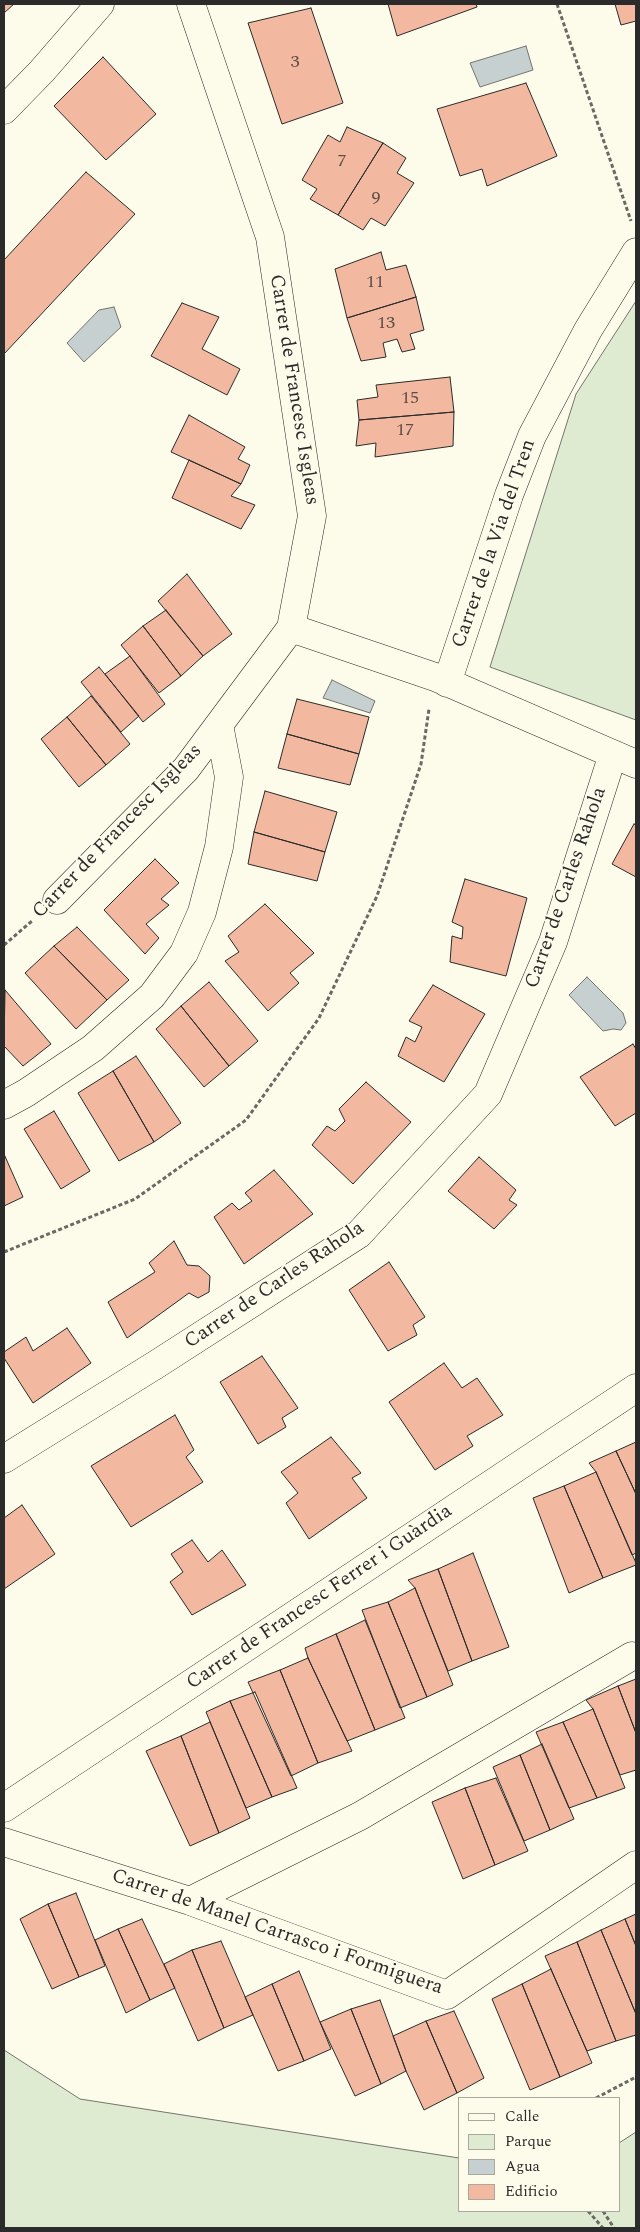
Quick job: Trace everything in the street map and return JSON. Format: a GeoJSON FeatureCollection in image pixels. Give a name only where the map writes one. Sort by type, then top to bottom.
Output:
{"type":"FeatureCollection","features":[{"type":"Feature","properties":{"kind":"street"},"geometry":{"type":"LineString","coordinates":[[4,110],[42,71],[100,4]]}},
{"type":"Feature","properties":{"kind":"street","name":"Carrer de Francesc Isgleas"},"geometry":{"type":"LineString","coordinates":[[58,900],[186,769],[292,628],[312,516],[270,237],[191,4]]}},
{"type":"Feature","properties":{"kind":"street","name":"Carrer de la Via del Tren"},"geometry":{"type":"LineString","coordinates":[[441,680],[532,436],[588,330],[636,252]]}},
{"type":"Feature","properties":{"kind":"street"},"geometry":{"type":"LineString","coordinates":[[292,628],[441,680],[624,759]]}},
{"type":"Feature","properties":{"kind":"street"},"geometry":{"type":"LineString","coordinates":[[4,1105],[26,1093],[92,1048],[152,996],[184,953],[202,912],[219,848],[229,777],[219,725]]}},
{"type":"Feature","properties":{"kind":"street","name":"Carrer de Carles Rahola"},"geometry":{"type":"LineString","coordinates":[[4,1459],[157,1364],[358,1234],[488,1094],[553,942],[624,759]]}},
{"type":"Feature","properties":{"kind":"street","name":"Carrer de Francesc Ferrer i Guàrdia"},"geometry":{"type":"LineString","coordinates":[[4,1808],[636,1388]]}},
{"type":"Feature","properties":{"kind":"street"},"geometry":{"type":"LineString","coordinates":[[190,1901],[360,1816],[632,1656]]}},
{"type":"Feature","properties":{"kind":"street","name":"Carrer de Manel Carrasco i Formiguera"},"geometry":{"type":"LineString","coordinates":[[4,1842],[190,1901],[447,1995],[636,1865]]}},
{"type":"Feature","properties":{"kind":"path"},"geometry":{"type":"LineString","coordinates":[[557,4],[632,225]]}},
{"type":"Feature","properties":{"kind":"path"},"geometry":{"type":"LineString","coordinates":[[4,1252],[135,1199],[246,1120],[319,1018],[377,896],[421,764],[441,680]]}},
{"type":"Feature","properties":{"kind":"path","name":"Carrer de Francesc Isgleas"},"geometry":{"type":"LineString","coordinates":[[4,945],[58,900]]}},
{"type":"Feature","properties":{"kind":"path"},"geometry":{"type":"LineString","coordinates":[[598,2097],[636,2077]]}},
{"type":"Feature","properties":{"kind":"path"},"geometry":{"type":"LineString","coordinates":[[589,2212],[602,2228]]}},
{"type":"Feature","properties":{"kind":"path"},"geometry":{"type":"LineString","coordinates":[[604,2212],[614,2228]]}},
{"type":"Feature","properties":{"kind":"green space"},"geometry":{"type":"Polygon","coordinates":[[[636,301],[636,720],[490,667],[576,394],[636,301]]]}},
{"type":"Feature","properties":{"kind":"green space"},"geometry":{"type":"Polygon","coordinates":[[[4,2050],[80,2099],[458,2158],[458,2212],[620,2212],[620,2142],[636,2132],[636,2228],[4,2228],[4,2050]]]}},
{"type":"Feature","properties":{"kind":"water"},"geometry":{"type":"Polygon","coordinates":[[[526,46],[533,70],[480,87],[470,63],[526,46]]]}},
{"type":"Feature","properties":{"kind":"water"},"geometry":{"type":"Polygon","coordinates":[[[114,307],[121,327],[84,362],[67,343],[99,310],[114,307]]]}},
{"type":"Feature","properties":{"kind":"water"},"geometry":{"type":"Polygon","coordinates":[[[332,680],[375,701],[370,713],[323,698],[332,680]]]}},
{"type":"Feature","properties":{"kind":"water"},"geometry":{"type":"Polygon","coordinates":[[[587,977],[623,1013],[626,1023],[621,1030],[603,1031],[569,995],[587,977]]]}},
{"type":"Feature","properties":{"kind":"building"},"geometry":{"type":"Polygon","coordinates":[[[4,4],[14,4],[4,13],[4,4]]]}},
{"type":"Feature","properties":{"kind":"building"},"geometry":{"type":"Polygon","coordinates":[[[388,4],[476,4],[477,7],[397,36],[388,4]]]}},
{"type":"Feature","properties":{"kind":"building"},"geometry":{"type":"Polygon","coordinates":[[[615,4],[636,4],[636,21],[621,25],[615,4]]]}},
{"type":"Feature","properties":{"kind":"building"},"geometry":{"type":"Polygon","coordinates":[[[311,8],[343,103],[282,124],[248,23],[311,8]]]}},
{"type":"Feature","properties":{"kind":"building"},"geometry":{"type":"Polygon","coordinates":[[[103,57],[156,114],[106,160],[54,106],[103,57]]]}},
{"type":"Feature","properties":{"kind":"building"},"geometry":{"type":"Polygon","coordinates":[[[526,83],[557,156],[487,186],[482,169],[460,176],[437,109],[526,83]]]}},
{"type":"Feature","properties":{"kind":"building"},"geometry":{"type":"Polygon","coordinates":[[[347,127],[383,143],[338,215],[310,199],[317,189],[302,180],[328,135],[340,142],[347,127]]]}},
{"type":"Feature","properties":{"kind":"building"},"geometry":{"type":"Polygon","coordinates":[[[383,143],[406,158],[397,173],[414,183],[385,226],[371,218],[363,230],[338,215],[383,143]]]}},
{"type":"Feature","properties":{"kind":"building"},"geometry":{"type":"Polygon","coordinates":[[[86,172],[135,214],[4,354],[4,260],[86,172]]]}},
{"type":"Feature","properties":{"kind":"building"},"geometry":{"type":"Polygon","coordinates":[[[381,252],[386,270],[406,265],[416,297],[347,318],[335,269],[381,252]]]}},
{"type":"Feature","properties":{"kind":"building"},"geometry":{"type":"Polygon","coordinates":[[[416,297],[424,330],[410,334],[415,349],[402,352],[397,339],[383,343],[386,357],[361,361],[347,318],[416,297]]]}},
{"type":"Feature","properties":{"kind":"building"},"geometry":{"type":"Polygon","coordinates":[[[182,303],[219,317],[202,349],[240,369],[227,395],[151,356],[182,303]]]}},
{"type":"Feature","properties":{"kind":"building"},"geometry":{"type":"Polygon","coordinates":[[[450,377],[454,412],[359,420],[357,400],[378,397],[376,385],[450,377]]]}},
{"type":"Feature","properties":{"kind":"building"},"geometry":{"type":"Polygon","coordinates":[[[454,412],[453,446],[375,457],[376,443],[356,446],[359,420],[454,412]]]}},
{"type":"Feature","properties":{"kind":"building"},"geometry":{"type":"Polygon","coordinates":[[[189,415],[245,447],[238,459],[250,465],[241,484],[171,452],[189,415]]]}},
{"type":"Feature","properties":{"kind":"building"},"geometry":{"type":"Polygon","coordinates":[[[189,460],[241,484],[231,496],[255,505],[241,529],[172,498],[189,460]]]}},
{"type":"Feature","properties":{"kind":"building"},"geometry":{"type":"Polygon","coordinates":[[[187,574],[232,634],[203,656],[158,601],[187,574]]]}},
{"type":"Feature","properties":{"kind":"building"},"geometry":{"type":"Polygon","coordinates":[[[166,610],[203,656],[181,676],[143,626],[166,610]]]}},
{"type":"Feature","properties":{"kind":"building"},"geometry":{"type":"Polygon","coordinates":[[[143,626],[181,676],[159,693],[121,645],[143,626]]]}},
{"type":"Feature","properties":{"kind":"building"},"geometry":{"type":"Polygon","coordinates":[[[130,656],[165,704],[143,722],[105,674],[130,656]]]}},
{"type":"Feature","properties":{"kind":"building"},"geometry":{"type":"Polygon","coordinates":[[[99,667],[139,716],[121,732],[81,682],[99,667]]]}},
{"type":"Feature","properties":{"kind":"building"},"geometry":{"type":"Polygon","coordinates":[[[91,696],[130,744],[106,765],[67,717],[91,696]]]}},
{"type":"Feature","properties":{"kind":"building"},"geometry":{"type":"Polygon","coordinates":[[[297,699],[369,717],[359,754],[287,734],[297,699]]]}},
{"type":"Feature","properties":{"kind":"building"},"geometry":{"type":"Polygon","coordinates":[[[67,717],[106,765],[79,787],[41,739],[67,717]]]}},
{"type":"Feature","properties":{"kind":"building"},"geometry":{"type":"Polygon","coordinates":[[[287,734],[359,754],[350,785],[278,768],[287,734]]]}},
{"type":"Feature","properties":{"kind":"building"},"geometry":{"type":"Polygon","coordinates":[[[265,791],[337,812],[325,852],[254,832],[265,791]]]}},
{"type":"Feature","properties":{"kind":"building"},"geometry":{"type":"Polygon","coordinates":[[[634,824],[636,825],[636,877],[612,864],[634,824]]]}},
{"type":"Feature","properties":{"kind":"building"},"geometry":{"type":"Polygon","coordinates":[[[254,832],[325,852],[317,881],[248,864],[254,832]]]}},
{"type":"Feature","properties":{"kind":"building"},"geometry":{"type":"Polygon","coordinates":[[[155,859],[179,883],[161,899],[169,905],[146,924],[159,938],[145,954],[104,910],[155,859]]]}},
{"type":"Feature","properties":{"kind":"building"},"geometry":{"type":"Polygon","coordinates":[[[465,879],[527,898],[506,976],[450,962],[452,936],[462,939],[463,927],[452,922],[465,879]]]}},
{"type":"Feature","properties":{"kind":"building"},"geometry":{"type":"Polygon","coordinates":[[[265,904],[314,953],[290,973],[299,983],[268,1011],[225,961],[239,952],[228,936],[265,904]]]}},
{"type":"Feature","properties":{"kind":"building"},"geometry":{"type":"Polygon","coordinates":[[[77,927],[129,980],[107,1000],[54,946],[77,927]]]}},
{"type":"Feature","properties":{"kind":"building"},"geometry":{"type":"Polygon","coordinates":[[[54,946],[107,1000],[76,1029],[25,973],[54,946]]]}},
{"type":"Feature","properties":{"kind":"building"},"geometry":{"type":"Polygon","coordinates":[[[209,982],[258,1041],[229,1066],[181,1006],[209,982]]]}},
{"type":"Feature","properties":{"kind":"building"},"geometry":{"type":"Polygon","coordinates":[[[433,985],[485,1014],[444,1082],[398,1056],[406,1037],[415,1042],[422,1027],[409,1021],[433,985]]]}},
{"type":"Feature","properties":{"kind":"building"},"geometry":{"type":"Polygon","coordinates":[[[5,990],[51,1044],[23,1066],[4,1046],[5,990]]]}},
{"type":"Feature","properties":{"kind":"building"},"geometry":{"type":"Polygon","coordinates":[[[181,1006],[229,1066],[204,1087],[156,1029],[181,1006]]]}},
{"type":"Feature","properties":{"kind":"building"},"geometry":{"type":"Polygon","coordinates":[[[633,1044],[636,1049],[636,1113],[615,1126],[580,1077],[633,1044]]]}},
{"type":"Feature","properties":{"kind":"building"},"geometry":{"type":"Polygon","coordinates":[[[136,1056],[181,1123],[154,1142],[113,1071],[136,1056]]]}},
{"type":"Feature","properties":{"kind":"building"},"geometry":{"type":"Polygon","coordinates":[[[113,1071],[154,1142],[119,1161],[78,1093],[113,1071]]]}},
{"type":"Feature","properties":{"kind":"building"},"geometry":{"type":"Polygon","coordinates":[[[366,1082],[411,1122],[353,1184],[312,1145],[327,1126],[335,1131],[345,1121],[339,1109],[366,1082]]]}},
{"type":"Feature","properties":{"kind":"building"},"geometry":{"type":"Polygon","coordinates":[[[54,1111],[90,1171],[61,1189],[24,1129],[54,1111]]]}},
{"type":"Feature","properties":{"kind":"building"},"geometry":{"type":"Polygon","coordinates":[[[4,1154],[23,1197],[4,1206],[4,1154]]]}},
{"type":"Feature","properties":{"kind":"building"},"geometry":{"type":"Polygon","coordinates":[[[479,1157],[516,1190],[509,1200],[517,1205],[494,1229],[448,1191],[479,1157]]]}},
{"type":"Feature","properties":{"kind":"building"},"geometry":{"type":"Polygon","coordinates":[[[274,1170],[313,1214],[244,1264],[214,1217],[232,1203],[239,1210],[252,1201],[245,1193],[274,1170]]]}},
{"type":"Feature","properties":{"kind":"building"},"geometry":{"type":"Polygon","coordinates":[[[174,1241],[187,1265],[199,1266],[210,1276],[209,1292],[198,1298],[189,1293],[127,1338],[108,1302],[155,1272],[149,1263],[174,1241]]]}},
{"type":"Feature","properties":{"kind":"building"},"geometry":{"type":"Polygon","coordinates":[[[389,1262],[425,1317],[413,1325],[417,1335],[388,1351],[349,1290],[389,1262]]]}},
{"type":"Feature","properties":{"kind":"building"},"geometry":{"type":"Polygon","coordinates":[[[67,1328],[91,1363],[33,1403],[4,1358],[4,1352],[26,1337],[33,1351],[67,1328]]]}},
{"type":"Feature","properties":{"kind":"building"},"geometry":{"type":"Polygon","coordinates":[[[262,1356],[298,1408],[282,1418],[286,1427],[258,1444],[220,1382],[262,1356]]]}},
{"type":"Feature","properties":{"kind":"building"},"geometry":{"type":"Polygon","coordinates":[[[444,1363],[462,1388],[477,1378],[503,1415],[467,1436],[473,1446],[435,1470],[389,1402],[444,1363]]]}},
{"type":"Feature","properties":{"kind":"building"},"geometry":{"type":"Polygon","coordinates":[[[175,1415],[194,1450],[186,1457],[203,1482],[131,1527],[91,1466],[175,1415]]]}},
{"type":"Feature","properties":{"kind":"building"},"geometry":{"type":"Polygon","coordinates":[[[331,1437],[361,1473],[352,1478],[367,1498],[309,1539],[286,1503],[298,1493],[281,1472],[331,1437]]]}},
{"type":"Feature","properties":{"kind":"building"},"geometry":{"type":"Polygon","coordinates":[[[636,1442],[636,1494],[616,1451],[636,1442]]]}},
{"type":"Feature","properties":{"kind":"building"},"geometry":{"type":"Polygon","coordinates":[[[616,1451],[636,1494],[636,1553],[632,1555],[596,1472],[589,1463],[616,1451]]]}},
{"type":"Feature","properties":{"kind":"building"},"geometry":{"type":"Polygon","coordinates":[[[596,1472],[636,1563],[636,1565],[603,1578],[564,1486],[596,1472]]]}},
{"type":"Feature","properties":{"kind":"building"},"geometry":{"type":"Polygon","coordinates":[[[564,1486],[603,1578],[569,1593],[533,1498],[564,1486]]]}},
{"type":"Feature","properties":{"kind":"building"},"geometry":{"type":"Polygon","coordinates":[[[22,1505],[55,1554],[4,1589],[4,1518],[22,1505]]]}},
{"type":"Feature","properties":{"kind":"building"},"geometry":{"type":"Polygon","coordinates":[[[192,1540],[208,1562],[222,1550],[246,1585],[192,1615],[170,1582],[183,1572],[171,1554],[192,1540]]]}},
{"type":"Feature","properties":{"kind":"building"},"geometry":{"type":"Polygon","coordinates":[[[473,1553],[509,1647],[472,1661],[438,1569],[473,1553]]]}},
{"type":"Feature","properties":{"kind":"building"},"geometry":{"type":"Polygon","coordinates":[[[438,1569],[472,1661],[448,1671],[415,1588],[408,1580],[438,1569]]]}},
{"type":"Feature","properties":{"kind":"building"},"geometry":{"type":"Polygon","coordinates":[[[415,1588],[453,1685],[427,1697],[388,1602],[415,1588]]]}},
{"type":"Feature","properties":{"kind":"building"},"geometry":{"type":"Polygon","coordinates":[[[388,1602],[427,1697],[400,1708],[362,1610],[388,1602]]]}},
{"type":"Feature","properties":{"kind":"building"},"geometry":{"type":"Polygon","coordinates":[[[365,1620],[405,1718],[375,1730],[336,1634],[365,1620]]]}},
{"type":"Feature","properties":{"kind":"building"},"geometry":{"type":"Polygon","coordinates":[[[336,1634],[375,1730],[347,1741],[305,1648],[336,1634]]]}},
{"type":"Feature","properties":{"kind":"building"},"geometry":{"type":"Polygon","coordinates":[[[308,1658],[352,1751],[318,1763],[280,1670],[308,1658]]]}},
{"type":"Feature","properties":{"kind":"building"},"geometry":{"type":"Polygon","coordinates":[[[280,1670],[318,1763],[291,1776],[248,1682],[280,1670]]]}},
{"type":"Feature","properties":{"kind":"building"},"geometry":{"type":"Polygon","coordinates":[[[636,1679],[636,1733],[618,1686],[636,1679]]]}},
{"type":"Feature","properties":{"kind":"building"},"geometry":{"type":"Polygon","coordinates":[[[618,1686],[636,1733],[636,1770],[620,1775],[593,1709],[586,1700],[618,1686]]]}},
{"type":"Feature","properties":{"kind":"building"},"geometry":{"type":"Polygon","coordinates":[[[255,1692],[297,1788],[272,1797],[230,1701],[255,1692]]]}},
{"type":"Feature","properties":{"kind":"building"},"geometry":{"type":"Polygon","coordinates":[[[230,1701],[272,1797],[246,1808],[206,1712],[230,1701]]]}},
{"type":"Feature","properties":{"kind":"building"},"geometry":{"type":"Polygon","coordinates":[[[593,1709],[625,1788],[597,1798],[563,1722],[593,1709]]]}},
{"type":"Feature","properties":{"kind":"building"},"geometry":{"type":"Polygon","coordinates":[[[210,1722],[250,1818],[219,1833],[181,1736],[210,1722]]]}},
{"type":"Feature","properties":{"kind":"building"},"geometry":{"type":"Polygon","coordinates":[[[563,1722],[597,1798],[569,1808],[536,1732],[563,1722]]]}},
{"type":"Feature","properties":{"kind":"building"},"geometry":{"type":"Polygon","coordinates":[[[181,1736],[219,1833],[190,1846],[146,1751],[181,1736]]]}},
{"type":"Feature","properties":{"kind":"building"},"geometry":{"type":"Polygon","coordinates":[[[542,1744],[574,1819],[550,1830],[520,1755],[542,1744]]]}},
{"type":"Feature","properties":{"kind":"building"},"geometry":{"type":"Polygon","coordinates":[[[520,1755],[550,1830],[524,1841],[493,1767],[520,1755]]]}},
{"type":"Feature","properties":{"kind":"building"},"geometry":{"type":"Polygon","coordinates":[[[496,1778],[528,1851],[495,1865],[465,1788],[496,1778]]]}},
{"type":"Feature","properties":{"kind":"building"},"geometry":{"type":"Polygon","coordinates":[[[465,1788],[495,1865],[463,1879],[432,1802],[465,1788]]]}},
{"type":"Feature","properties":{"kind":"building"},"geometry":{"type":"Polygon","coordinates":[[[76,1893],[105,1966],[79,1977],[48,1904],[76,1893]]]}},
{"type":"Feature","properties":{"kind":"building"},"geometry":{"type":"Polygon","coordinates":[[[48,1904],[79,1977],[52,1989],[20,1919],[48,1904]]]}},
{"type":"Feature","properties":{"kind":"building"},"geometry":{"type":"Polygon","coordinates":[[[636,1914],[636,1946],[625,1919],[636,1914]]]}},
{"type":"Feature","properties":{"kind":"building"},"geometry":{"type":"Polygon","coordinates":[[[142,1919],[175,1988],[150,2000],[118,1929],[142,1919]]]}},
{"type":"Feature","properties":{"kind":"building"},"geometry":{"type":"Polygon","coordinates":[[[625,1919],[636,1946],[636,2014],[601,1930],[625,1919]]]}},
{"type":"Feature","properties":{"kind":"building"},"geometry":{"type":"Polygon","coordinates":[[[118,1929],[150,2000],[126,2013],[95,1940],[118,1929]]]}},
{"type":"Feature","properties":{"kind":"building"},"geometry":{"type":"Polygon","coordinates":[[[601,1930],[636,2014],[636,2035],[616,2041],[577,1942],[601,1930]]]}},
{"type":"Feature","properties":{"kind":"building"},"geometry":{"type":"Polygon","coordinates":[[[221,1941],[253,2015],[224,2028],[192,1950],[221,1941]]]}},
{"type":"Feature","properties":{"kind":"building"},"geometry":{"type":"Polygon","coordinates":[[[577,1942],[616,2041],[587,2051],[545,1956],[577,1942]]]}},
{"type":"Feature","properties":{"kind":"building"},"geometry":{"type":"Polygon","coordinates":[[[192,1950],[224,2028],[198,2041],[164,1964],[192,1950]]]}},
{"type":"Feature","properties":{"kind":"building"},"geometry":{"type":"Polygon","coordinates":[[[551,1969],[592,2063],[560,2077],[522,1984],[551,1969]]]}},
{"type":"Feature","properties":{"kind":"building"},"geometry":{"type":"Polygon","coordinates":[[[299,1971],[331,2049],[304,2061],[272,1984],[299,1971]]]}},
{"type":"Feature","properties":{"kind":"building"},"geometry":{"type":"Polygon","coordinates":[[[272,1984],[304,2061],[278,2071],[245,1997],[272,1984]]]}},
{"type":"Feature","properties":{"kind":"building"},"geometry":{"type":"Polygon","coordinates":[[[522,1984],[560,2077],[530,2090],[492,1999],[522,1984]]]}},
{"type":"Feature","properties":{"kind":"building"},"geometry":{"type":"Polygon","coordinates":[[[380,2000],[406,2071],[381,2084],[351,2009],[380,2000]]]}},
{"type":"Feature","properties":{"kind":"building"},"geometry":{"type":"Polygon","coordinates":[[[351,2009],[381,2084],[355,2096],[320,2022],[351,2009]]]}},
{"type":"Feature","properties":{"kind":"building"},"geometry":{"type":"Polygon","coordinates":[[[454,2011],[484,2078],[457,2093],[426,2021],[454,2011]]]}},
{"type":"Feature","properties":{"kind":"building"},"geometry":{"type":"Polygon","coordinates":[[[426,2021],[457,2093],[424,2110],[406,2071],[393,2036],[426,2021]]]}}]}
